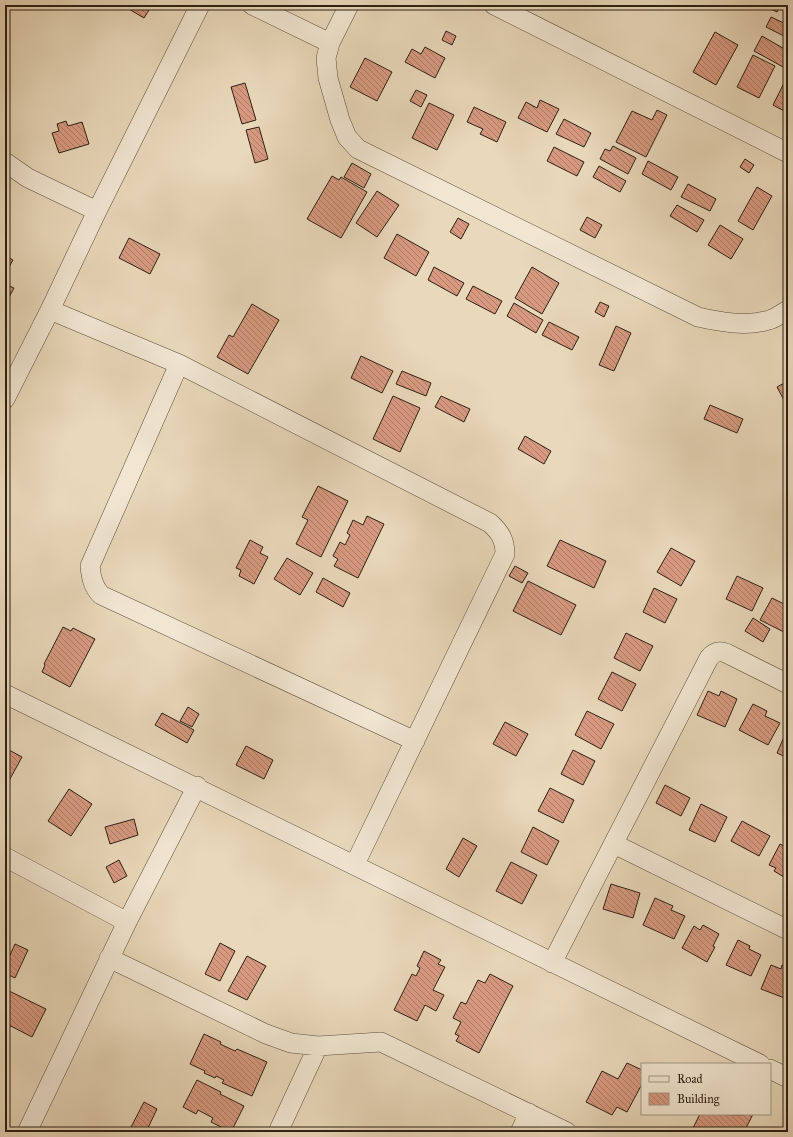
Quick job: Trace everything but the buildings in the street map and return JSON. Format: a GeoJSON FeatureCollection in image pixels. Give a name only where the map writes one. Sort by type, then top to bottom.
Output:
{"type":"FeatureCollection","features":[{"type":"Feature","properties":{"kind":"street"},"geometry":{"type":"LineString","coordinates":[[5,399],[200,5]]}},
{"type":"Feature","properties":{"kind":"street"},"geometry":{"type":"LineString","coordinates":[[252,5],[330,43]]}},
{"type":"Feature","properties":{"kind":"street"},"geometry":{"type":"LineString","coordinates":[[349,5],[330,43],[326,58],[328,78],[340,120],[347,137],[358,149],[698,317],[718,322],[749,323],[770,320],[788,310]]}},
{"type":"Feature","properties":{"kind":"street"},"geometry":{"type":"LineString","coordinates":[[494,5],[788,153]]}},
{"type":"Feature","properties":{"kind":"street"},"geometry":{"type":"LineString","coordinates":[[5,162],[28,178],[97,211]]}},
{"type":"Feature","properties":{"kind":"street"},"geometry":{"type":"LineString","coordinates":[[50,310],[179,364],[490,523],[499,531],[503,540],[505,554],[355,864]]}},
{"type":"Feature","properties":{"kind":"street"},"geometry":{"type":"LineString","coordinates":[[179,364],[90,566],[90,574],[95,589],[101,595],[415,741]]}},
{"type":"Feature","properties":{"kind":"street"},"geometry":{"type":"LineString","coordinates":[[552,963],[709,658],[717,652],[726,653],[788,684]]}},
{"type":"Feature","properties":{"kind":"street"},"geometry":{"type":"LineString","coordinates":[[5,694],[197,786],[552,963],[758,1063]]}},
{"type":"Feature","properties":{"kind":"street"},"geometry":{"type":"LineString","coordinates":[[27,1132],[109,958],[197,786]]}},
{"type":"Feature","properties":{"kind":"street"},"geometry":{"type":"LineString","coordinates":[[614,844],[788,930]]}},
{"type":"Feature","properties":{"kind":"street"},"geometry":{"type":"LineString","coordinates":[[5,857],[127,922]]}},
{"type":"Feature","properties":{"kind":"street"},"geometry":{"type":"LineString","coordinates":[[109,958],[266,1034],[291,1043],[318,1046],[381,1042],[567,1132]]}},
{"type":"Feature","properties":{"kind":"street"},"geometry":{"type":"LineString","coordinates":[[278,1132],[318,1046]]}},
{"type":"Feature","properties":{"kind":"street"},"geometry":{"type":"LineString","coordinates":[[771,1070],[788,1078]]}},
{"type":"Feature","properties":{"kind":"street"},"geometry":{"type":"LineString","coordinates":[[520,1132],[529,1113]]}}]}
